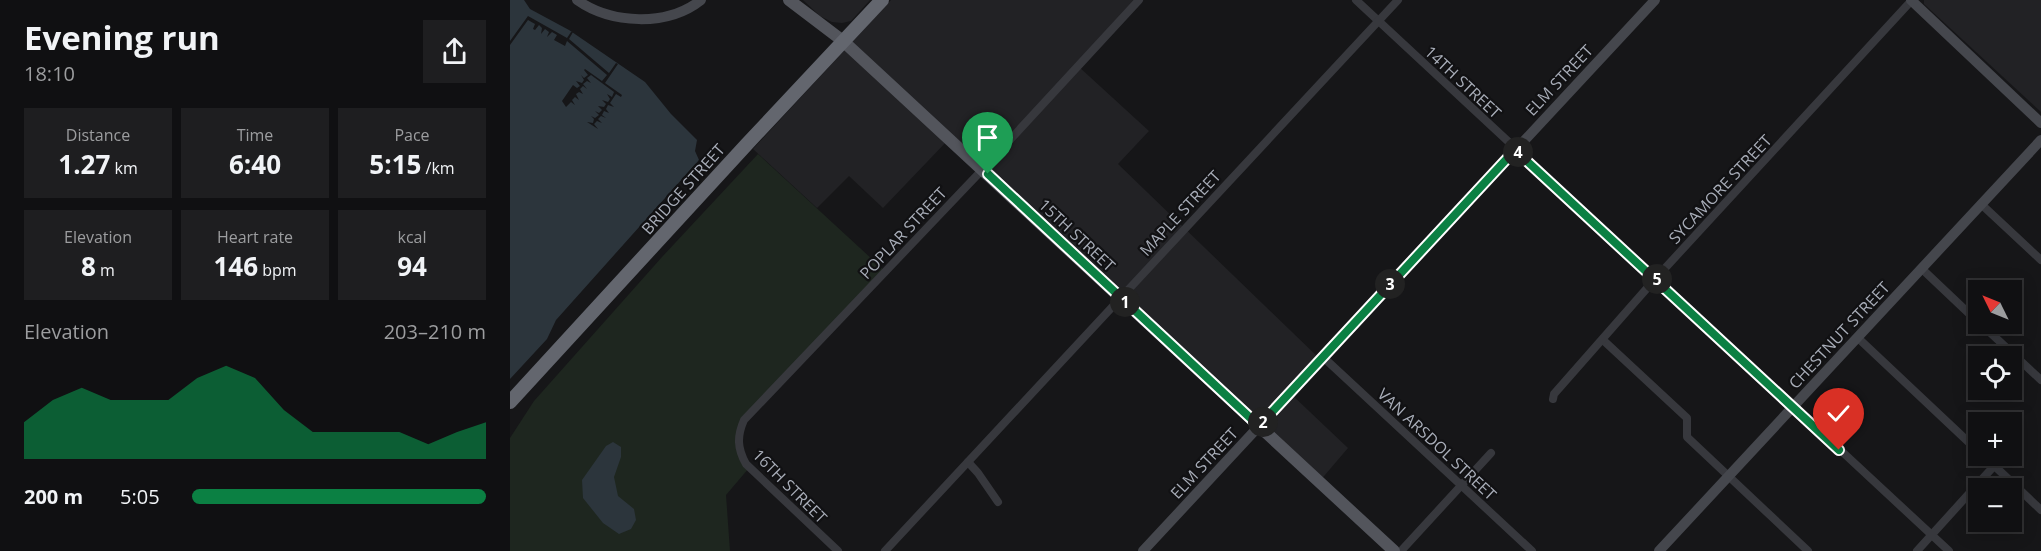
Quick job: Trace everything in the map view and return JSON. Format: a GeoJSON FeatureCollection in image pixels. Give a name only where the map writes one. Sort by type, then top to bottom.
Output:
{"type":"FeatureCollection","features":[{"type":"Feature","properties":{"kind":"highway","name":"BRIDGE STREET"},"geometry":{"type":"LineString","coordinates":[[510,402],[882,0]]}},
{"type":"Feature","properties":{"kind":"main road"},"geometry":{"type":"LineString","coordinates":[[577,0],[600,13],[623,19],[648,19],[673,14],[701,0]]}},
{"type":"Feature","properties":{"kind":"main road","name":"15TH STREET"},"geometry":{"type":"LineString","coordinates":[[789,0],[843,41],[1394,551]]}},
{"type":"Feature","properties":{"kind":"main road","name":"ELM STREET"},"geometry":{"type":"LineString","coordinates":[[1143,551],[1655,0]]}},
{"type":"Feature","properties":{"kind":"main road"},"geometry":{"type":"LineString","coordinates":[[1911,0],[2041,123]]}},
{"type":"Feature","properties":{"kind":"main road","name":"CHESTNUT STREET"},"geometry":{"type":"LineString","coordinates":[[1664,549],[1728,476],[2041,140]]}},
{"type":"Feature","properties":{"kind":"street","name":"POPLAR STREET"},"geometry":{"type":"LineString","coordinates":[[739,433],[744,420],[1139,0]]}},
{"type":"Feature","properties":{"kind":"street","name":"14TH STREET"},"geometry":{"type":"LineString","coordinates":[[1356,0],[1949,551]]}},
{"type":"Feature","properties":{"kind":"street","name":"MAPLE STREET"},"geometry":{"type":"LineString","coordinates":[[885,551],[1398,0]]}},
{"type":"Feature","properties":{"kind":"street","name":"SYCAMORE STREET"},"geometry":{"type":"LineString","coordinates":[[1553,399],[1554,394],[1656,278],[1911,0]]}},
{"type":"Feature","properties":{"kind":"street"},"geometry":{"type":"LineString","coordinates":[[1981,204],[2041,260]]}},
{"type":"Feature","properties":{"kind":"street"},"geometry":{"type":"LineString","coordinates":[[1922,269],[1968,312]]}},
{"type":"Feature","properties":{"kind":"street"},"geometry":{"type":"LineString","coordinates":[[1992,334],[2041,380]]}},
{"type":"Feature","properties":{"kind":"street"},"geometry":{"type":"LineString","coordinates":[[1858,338],[1968,442]]}},
{"type":"Feature","properties":{"kind":"street"},"geometry":{"type":"LineString","coordinates":[[1603,340],[1687,418],[1687,437],[1808,551]]}},
{"type":"Feature","properties":{"kind":"street","name":"VAN ARSDOL STREET"},"geometry":{"type":"LineString","coordinates":[[1323,357],[1532,551]]}},
{"type":"Feature","properties":{"kind":"street","name":"16TH STREET"},"geometry":{"type":"LineString","coordinates":[[739,433],[739,452],[746,464],[838,551]]}},
{"type":"Feature","properties":{"kind":"street"},"geometry":{"type":"LineString","coordinates":[[1401,551],[1491,453]]}},
{"type":"Feature","properties":{"kind":"street"},"geometry":{"type":"LineString","coordinates":[[968,462],[998,502]]}},
{"type":"Feature","properties":{"kind":"street"},"geometry":{"type":"LineString","coordinates":[[1917,551],[1994,466],[2041,510]]}},
{"type":"Feature","properties":{"kind":"shaded area"},"geometry":{"type":"Polygon","coordinates":[[[510,0],[524,0],[530,9],[569,30],[645,82],[671,114],[697,140],[695,151],[699,160],[556,320],[547,339],[510,379],[510,0]]]}},
{"type":"Feature","properties":{"kind":"shaded area"},"geometry":{"type":"Polygon","coordinates":[[[803,0],[870,0],[851,21],[842,23],[832,22],[820,16],[803,0]]]}},
{"type":"Feature","properties":{"kind":"shaded area"},"geometry":{"type":"Polygon","coordinates":[[[891,0],[1139,0],[1078,66],[1149,131],[1118,164],[1321,360],[1290,393],[1348,448],[1319,482],[949,139],[883,208],[849,176],[817,208],[753,149],[891,0]]]}},
{"type":"Feature","properties":{"kind":"shaded area"},"geometry":{"type":"Polygon","coordinates":[[[1924,0],[2041,0],[2041,112],[1924,4],[1924,0]]]}},
{"type":"Feature","properties":{"kind":"shaded area"},"geometry":{"type":"Polygon","coordinates":[[[758,154],[886,272],[744,420],[739,433],[749,468],[726,495],[730,551],[510,551],[510,438],[534,401],[662,257],[758,154]]]}},
{"type":"Feature","properties":{"kind":"shaded area"},"geometry":{"type":"Polygon","coordinates":[[[613,442],[621,447],[621,457],[614,477],[618,496],[634,509],[636,520],[631,529],[619,534],[603,523],[583,498],[582,480],[606,446],[613,442]]]}},
{"type":"Feature","properties":{"kind":"pier"},"geometry":{"type":"Polygon","coordinates":[[[528,16],[567,38],[573,32],[569,39],[609,73],[616,63],[618,64],[605,83],[622,95],[621,97],[616,94],[610,103],[614,107],[608,105],[606,109],[609,113],[604,111],[602,115],[606,118],[601,116],[598,119],[602,123],[597,121],[594,124],[598,129],[587,122],[593,123],[594,119],[591,116],[595,118],[599,115],[595,111],[599,113],[602,110],[598,106],[604,107],[606,104],[602,100],[608,102],[610,99],[607,94],[612,97],[614,92],[591,75],[587,78],[591,83],[587,81],[583,84],[587,89],[583,86],[580,89],[583,94],[579,92],[576,94],[579,100],[575,97],[572,100],[575,105],[571,102],[566,107],[562,101],[573,85],[577,88],[580,86],[576,81],[582,83],[584,80],[581,75],[584,78],[588,75],[585,69],[602,81],[607,75],[567,41],[565,46],[554,40],[557,35],[552,32],[547,37],[549,32],[545,29],[541,34],[542,28],[539,25],[535,30],[533,29],[535,24],[528,20],[510,45],[510,41],[528,16]]]}},
{"type":"Feature","properties":{"kind":"route"},"geometry":{"type":"LineString","coordinates":[[988,174],[1259,426],[1515,150],[1656,278],[1839,450]]}}]}
